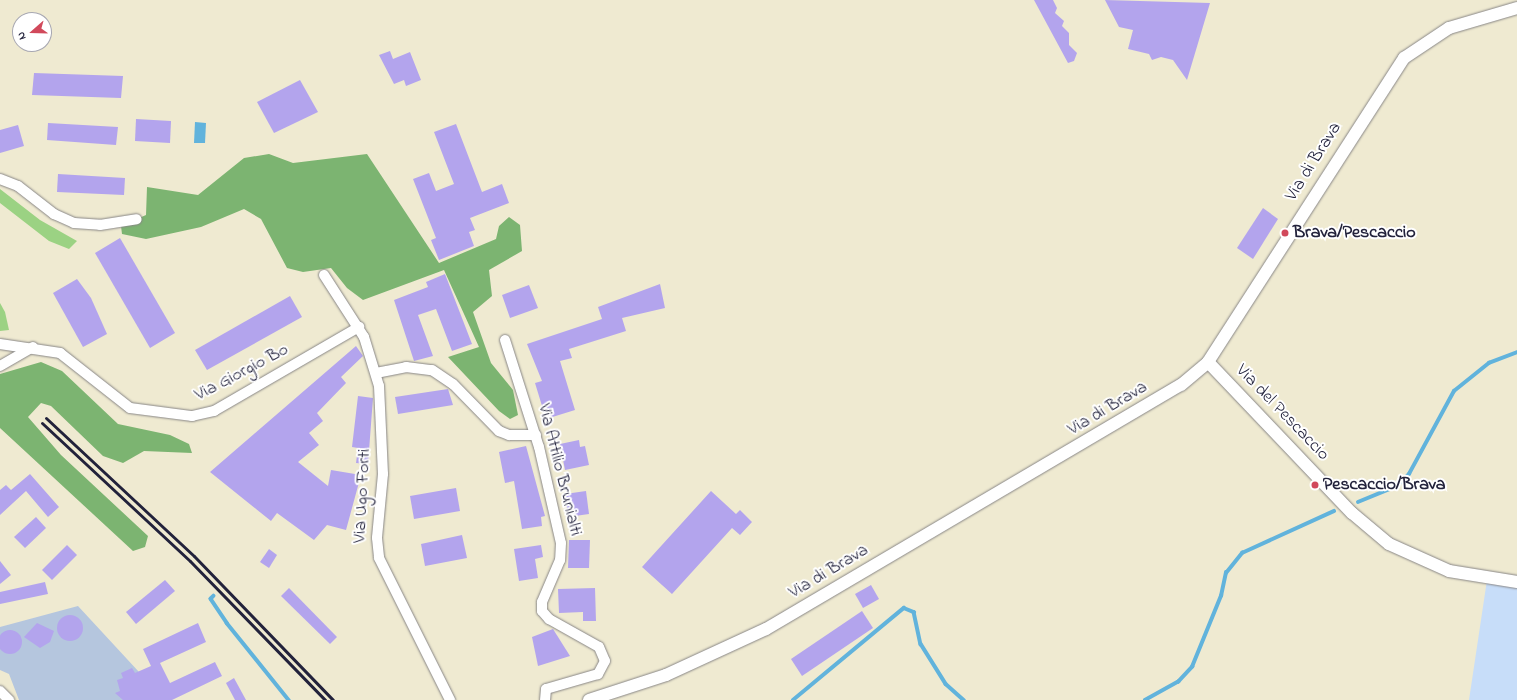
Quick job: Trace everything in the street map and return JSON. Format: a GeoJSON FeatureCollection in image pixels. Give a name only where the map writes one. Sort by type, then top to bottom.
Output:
{"type":"FeatureCollection","features":[{"type":"Feature","properties":{"kind":"street","name":"Via di Brava"},"geometry":{"type":"LineString","coordinates":[[589,700],[677,670],[795,614],[1146,408],[1208,362],[1400,63],[1440,32],[1517,8]]}},
{"type":"Feature","properties":{"kind":"street"},"geometry":{"type":"LineString","coordinates":[[0,179],[18,186],[54,214],[74,224],[100,225],[137,219]]}},
{"type":"Feature","properties":{"kind":"street","name":"Via Ugo Forti"},"geometry":{"type":"LineString","coordinates":[[324,275],[359,327],[376,373],[383,459],[376,538],[379,558],[450,700]]}},
{"type":"Feature","properties":{"kind":"street","name":"Via Giorgio Bo"},"geometry":{"type":"LineString","coordinates":[[0,344],[33,347],[60,353],[126,406],[192,416],[220,408],[359,327]]}},
{"type":"Feature","properties":{"kind":"street","name":"Via Attilio Brunialti"},"geometry":{"type":"LineString","coordinates":[[505,340],[536,435],[561,548],[542,610],[549,620],[599,647],[605,661],[598,674],[546,689],[545,700]]}},
{"type":"Feature","properties":{"kind":"street"},"geometry":{"type":"LineString","coordinates":[[0,366],[33,347]]}},
{"type":"Feature","properties":{"kind":"street","name":"Via del Pescaccio"},"geometry":{"type":"LineString","coordinates":[[1208,362],[1358,519],[1389,544],[1426,564],[1464,576],[1517,582]]}},
{"type":"Feature","properties":{"kind":"street"},"geometry":{"type":"LineString","coordinates":[[376,373],[406,367],[432,370],[453,384],[502,432],[536,435]]}},
{"type":"Feature","properties":{"kind":"street"},"geometry":{"type":"LineString","coordinates":[[0,691],[9,700]]}},
{"type":"Feature","properties":{"kind":"shaded area"},"geometry":{"type":"Polygon","coordinates":[[[1487,580],[1517,582],[1517,700],[1469,700],[1487,580]]]}},
{"type":"Feature","properties":{"kind":"shaded area"},"geometry":{"type":"Polygon","coordinates":[[[78,606],[139,672],[154,700],[19,700],[9,674],[0,670],[0,627],[78,606]]]}},
{"type":"Feature","properties":{"kind":"green space"},"geometry":{"type":"Polygon","coordinates":[[[269,154],[293,163],[367,154],[439,263],[496,239],[499,226],[509,217],[520,225],[522,251],[489,270],[492,296],[473,312],[491,363],[513,390],[518,415],[510,419],[499,411],[448,357],[479,347],[444,270],[363,300],[347,288],[331,268],[303,272],[287,268],[261,219],[244,209],[201,227],[146,239],[122,234],[121,226],[146,215],[147,187],[198,195],[244,158],[269,154]]]}},
{"type":"Feature","properties":{"kind":"green space"},"geometry":{"type":"Polygon","coordinates":[[[0,189],[40,220],[77,241],[69,249],[49,241],[0,203],[0,189]]]}},
{"type":"Feature","properties":{"kind":"green space"},"geometry":{"type":"Polygon","coordinates":[[[0,303],[5,312],[9,330],[0,331],[0,303]]]}},
{"type":"Feature","properties":{"kind":"green space"},"geometry":{"type":"Polygon","coordinates":[[[41,362],[62,371],[118,424],[170,435],[189,444],[192,453],[144,451],[123,463],[103,456],[51,406],[41,403],[28,417],[61,455],[148,536],[145,547],[133,551],[0,428],[0,374],[41,362]]]}},
{"type":"Feature","properties":{"kind":"water"},"geometry":{"type":"Polygon","coordinates":[[[195,122],[206,123],[205,143],[194,143],[195,122]]]}},
{"type":"Feature","properties":{"kind":"building"},"geometry":{"type":"Polygon","coordinates":[[[1034,0],[1053,0],[1057,8],[1055,13],[1064,21],[1062,26],[1069,33],[1069,45],[1077,53],[1074,61],[1068,63],[1034,0]]]}},
{"type":"Feature","properties":{"kind":"building"},"geometry":{"type":"Polygon","coordinates":[[[1105,0],[1210,3],[1187,80],[1173,60],[1161,57],[1152,60],[1149,54],[1128,49],[1133,30],[1119,27],[1105,0]]]}},
{"type":"Feature","properties":{"kind":"building"},"geometry":{"type":"Polygon","coordinates":[[[390,51],[393,59],[410,52],[421,80],[406,86],[404,80],[394,84],[379,55],[390,51]]]}},
{"type":"Feature","properties":{"kind":"building"},"geometry":{"type":"Polygon","coordinates":[[[34,73],[123,76],[121,98],[32,95],[34,73]]]}},
{"type":"Feature","properties":{"kind":"building"},"geometry":{"type":"Polygon","coordinates":[[[300,80],[318,112],[274,133],[257,102],[300,80]]]}},
{"type":"Feature","properties":{"kind":"building"},"geometry":{"type":"Polygon","coordinates":[[[136,119],[171,121],[170,143],[135,141],[136,119]]]}},
{"type":"Feature","properties":{"kind":"building"},"geometry":{"type":"Polygon","coordinates":[[[48,123],[118,127],[116,145],[47,140],[48,123]]]}},
{"type":"Feature","properties":{"kind":"building"},"geometry":{"type":"Polygon","coordinates":[[[456,124],[482,192],[502,184],[509,203],[470,218],[475,230],[469,232],[474,246],[439,260],[431,240],[436,238],[413,179],[429,173],[436,191],[454,184],[434,132],[456,124]]]}},
{"type":"Feature","properties":{"kind":"building"},"geometry":{"type":"Polygon","coordinates":[[[18,125],[24,146],[0,153],[0,130],[18,125]]]}},
{"type":"Feature","properties":{"kind":"building"},"geometry":{"type":"Polygon","coordinates":[[[58,174],[125,178],[124,195],[57,192],[58,174]]]}},
{"type":"Feature","properties":{"kind":"building"},"geometry":{"type":"Polygon","coordinates":[[[1263,208],[1278,219],[1253,259],[1237,248],[1263,208]]]}},
{"type":"Feature","properties":{"kind":"building"},"geometry":{"type":"Polygon","coordinates":[[[120,238],[175,333],[150,348],[95,253],[120,238]]]}},
{"type":"Feature","properties":{"kind":"building"},"geometry":{"type":"Polygon","coordinates":[[[445,274],[472,344],[452,351],[436,309],[418,315],[433,356],[414,361],[394,300],[428,287],[426,282],[445,274]]]}},
{"type":"Feature","properties":{"kind":"building"},"geometry":{"type":"Polygon","coordinates":[[[77,279],[91,298],[107,334],[83,347],[53,293],[77,279]]]}},
{"type":"Feature","properties":{"kind":"building"},"geometry":{"type":"Polygon","coordinates":[[[660,284],[665,308],[622,318],[626,331],[569,349],[572,358],[560,361],[575,410],[546,419],[535,383],[542,381],[527,344],[602,319],[598,307],[660,284]]]}},
{"type":"Feature","properties":{"kind":"building"},"geometry":{"type":"Polygon","coordinates":[[[529,285],[538,308],[510,318],[502,295],[529,285]]]}},
{"type":"Feature","properties":{"kind":"building"},"geometry":{"type":"Polygon","coordinates":[[[290,296],[302,317],[207,370],[195,350],[290,296]]]}},
{"type":"Feature","properties":{"kind":"building"},"geometry":{"type":"Polygon","coordinates":[[[356,346],[363,356],[341,377],[346,383],[317,413],[323,421],[309,433],[319,445],[298,462],[328,486],[331,470],[361,475],[346,530],[327,525],[314,540],[277,513],[271,521],[210,472],[356,346]]]}},
{"type":"Feature","properties":{"kind":"building"},"geometry":{"type":"Polygon","coordinates":[[[448,389],[453,405],[398,414],[395,397],[448,389]]]}},
{"type":"Feature","properties":{"kind":"building"},"geometry":{"type":"Polygon","coordinates":[[[358,396],[373,398],[368,464],[356,463],[358,448],[352,447],[358,396]]]}},
{"type":"Feature","properties":{"kind":"building"},"geometry":{"type":"Polygon","coordinates":[[[579,440],[580,447],[585,446],[589,465],[565,470],[560,444],[579,440]]]}},
{"type":"Feature","properties":{"kind":"building"},"geometry":{"type":"Polygon","coordinates":[[[526,446],[545,516],[541,517],[542,526],[522,529],[514,481],[505,483],[499,452],[526,446]]]}},
{"type":"Feature","properties":{"kind":"building"},"geometry":{"type":"Polygon","coordinates":[[[30,474],[59,507],[48,517],[26,491],[0,515],[0,490],[6,485],[11,490],[30,474]]]}},
{"type":"Feature","properties":{"kind":"building"},"geometry":{"type":"Polygon","coordinates":[[[456,488],[460,511],[414,519],[410,496],[456,488]]]}},
{"type":"Feature","properties":{"kind":"building"},"geometry":{"type":"Polygon","coordinates":[[[586,491],[589,514],[568,517],[565,494],[586,491]]]}},
{"type":"Feature","properties":{"kind":"building"},"geometry":{"type":"Polygon","coordinates":[[[711,491],[736,514],[740,510],[752,522],[740,535],[732,528],[672,594],[642,567],[711,491]]]}},
{"type":"Feature","properties":{"kind":"building"},"geometry":{"type":"Polygon","coordinates":[[[36,517],[46,528],[25,548],[14,537],[36,517]]]}},
{"type":"Feature","properties":{"kind":"building"},"geometry":{"type":"Polygon","coordinates":[[[462,535],[467,558],[425,566],[421,544],[462,535]]]}},
{"type":"Feature","properties":{"kind":"building"},"geometry":{"type":"Polygon","coordinates":[[[569,540],[590,540],[589,568],[568,568],[569,540]]]}},
{"type":"Feature","properties":{"kind":"building"},"geometry":{"type":"Polygon","coordinates":[[[67,545],[77,555],[52,580],[42,570],[67,545]]]}},
{"type":"Feature","properties":{"kind":"building"},"geometry":{"type":"Polygon","coordinates":[[[541,545],[543,557],[535,559],[538,578],[519,581],[514,549],[541,545]]]}},
{"type":"Feature","properties":{"kind":"building"},"geometry":{"type":"Polygon","coordinates":[[[269,549],[277,555],[269,568],[260,562],[269,549]]]}},
{"type":"Feature","properties":{"kind":"building"},"geometry":{"type":"Polygon","coordinates":[[[0,561],[11,575],[0,584],[0,561]]]}},
{"type":"Feature","properties":{"kind":"building"},"geometry":{"type":"Polygon","coordinates":[[[165,580],[175,591],[136,624],[126,612],[165,580]]]}},
{"type":"Feature","properties":{"kind":"building"},"geometry":{"type":"Polygon","coordinates":[[[45,582],[48,594],[0,604],[0,592],[45,582]]]}},
{"type":"Feature","properties":{"kind":"building"},"geometry":{"type":"Polygon","coordinates":[[[871,585],[879,599],[863,608],[855,594],[871,585]]]}},
{"type":"Feature","properties":{"kind":"building"},"geometry":{"type":"Polygon","coordinates":[[[289,588],[337,637],[330,644],[281,596],[289,588]]]}},
{"type":"Feature","properties":{"kind":"building"},"geometry":{"type":"Polygon","coordinates":[[[595,588],[596,621],[583,621],[583,612],[559,613],[558,589],[595,588]]]}},
{"type":"Feature","properties":{"kind":"building"},"geometry":{"type":"Polygon","coordinates":[[[862,611],[873,628],[802,676],[791,659],[862,611]]]}},
{"type":"Feature","properties":{"kind":"building"},"geometry":{"type":"Polygon","coordinates":[[[70,615],[79,619],[83,628],[79,637],[70,641],[61,637],[57,628],[61,619],[70,615]]]}},
{"type":"Feature","properties":{"kind":"building"},"geometry":{"type":"Polygon","coordinates":[[[37,623],[54,631],[50,642],[40,648],[24,637],[37,623]]]}},
{"type":"Feature","properties":{"kind":"building"},"geometry":{"type":"Polygon","coordinates":[[[198,623],[206,642],[160,663],[170,683],[215,662],[222,676],[172,700],[123,700],[115,693],[120,691],[117,680],[123,678],[121,673],[132,668],[135,673],[151,666],[143,649],[198,623]]]}},
{"type":"Feature","properties":{"kind":"building"},"geometry":{"type":"Polygon","coordinates":[[[553,629],[570,656],[538,666],[532,637],[553,629]]]}},
{"type":"Feature","properties":{"kind":"building"},"geometry":{"type":"Polygon","coordinates":[[[10,630],[15,631],[21,637],[21,647],[15,653],[10,654],[5,653],[-1,647],[-2,642],[-1,637],[5,631],[10,630]]]}},
{"type":"Feature","properties":{"kind":"building"},"geometry":{"type":"Polygon","coordinates":[[[234,678],[246,700],[235,700],[226,683],[234,678]]]}},
{"type":"Feature","properties":{"kind":"waterway"},"geometry":{"type":"LineString","coordinates":[[1358,502],[1397,486],[1409,474],[1454,391],[1489,363],[1517,352]]}},
{"type":"Feature","properties":{"kind":"waterway"},"geometry":{"type":"LineString","coordinates":[[1145,700],[1178,682],[1192,667],[1221,596],[1226,573],[1242,553],[1334,511]]}},
{"type":"Feature","properties":{"kind":"waterway"},"geometry":{"type":"LineString","coordinates":[[214,596],[211,599],[227,623],[289,700]]}},
{"type":"Feature","properties":{"kind":"waterway"},"geometry":{"type":"LineString","coordinates":[[793,700],[904,608],[914,612],[921,644],[946,684],[964,700]]}},
{"type":"Feature","properties":{"kind":"railway"},"geometry":{"type":"LineString","coordinates":[[46,418],[194,556],[333,700]]}},
{"type":"Feature","properties":{"kind":"railway"},"geometry":{"type":"LineString","coordinates":[[42,423],[190,561],[325,700]]}},
{"type":"Feature","properties":{"kind":"place","name":"Brava/Pescaccio"},"geometry":{"type":"Point","coordinates":[1285,233]}},
{"type":"Feature","properties":{"kind":"place","name":"Pescaccio/Brava"},"geometry":{"type":"Point","coordinates":[1315,485]}}]}
